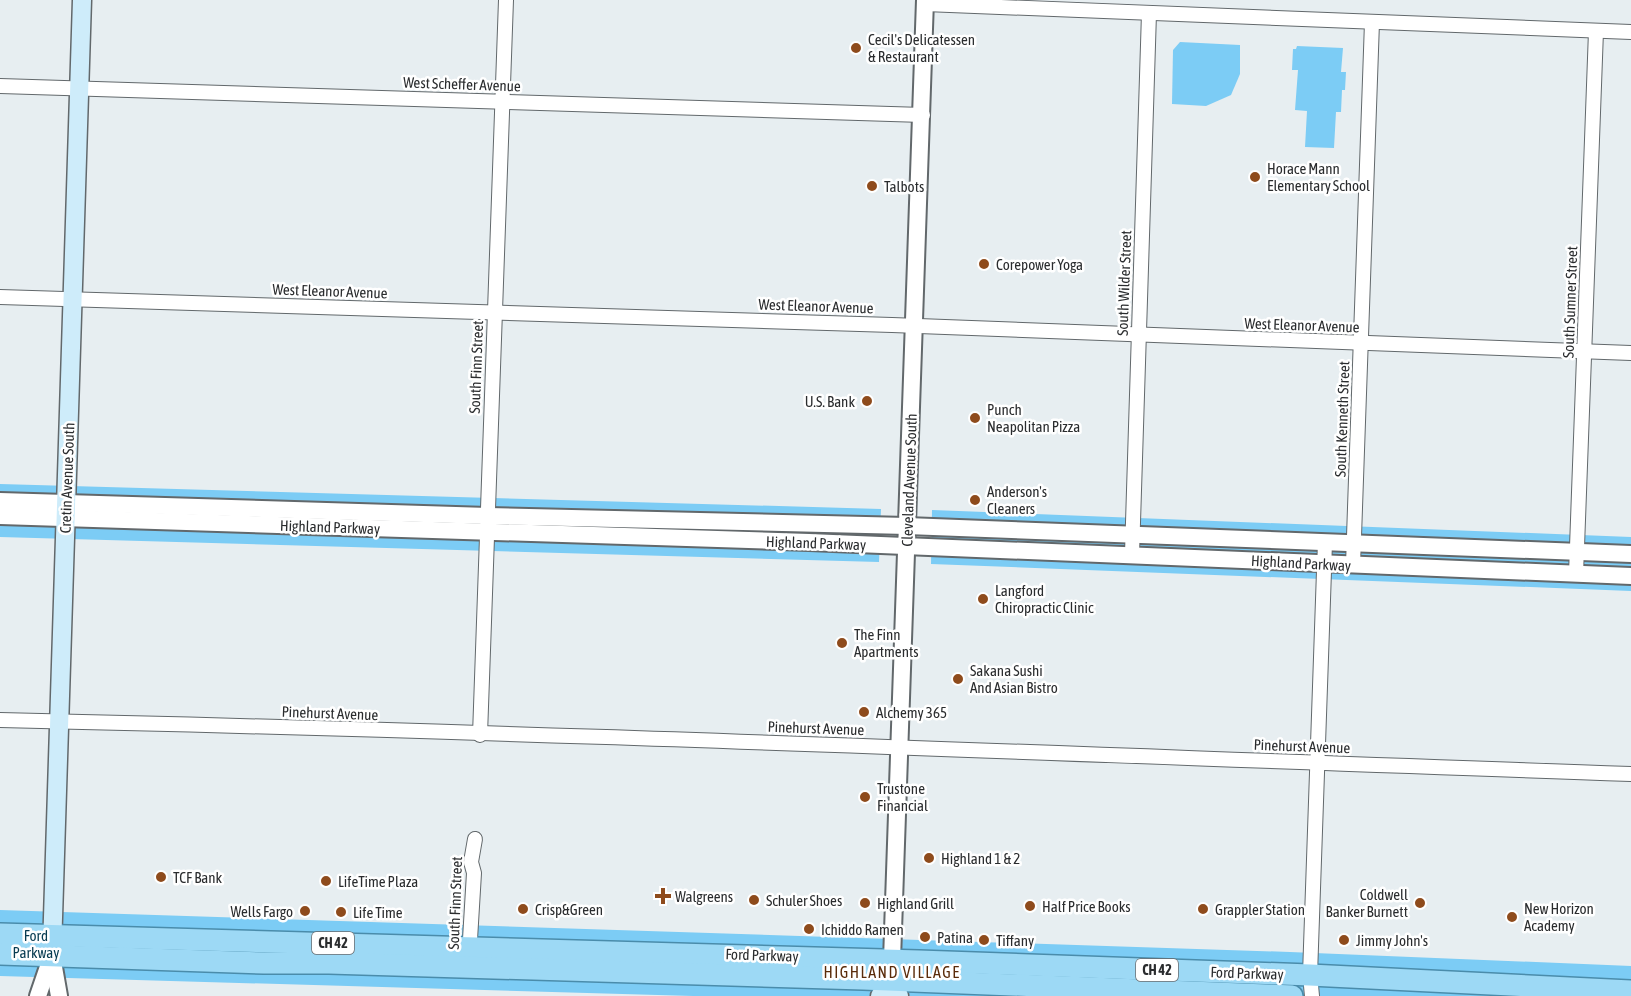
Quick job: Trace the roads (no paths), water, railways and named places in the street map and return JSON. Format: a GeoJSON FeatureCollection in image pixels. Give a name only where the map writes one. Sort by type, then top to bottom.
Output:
{"type":"FeatureCollection","features":[{"type":"Feature","properties":{"kind":"main road","name":"Cretin Avenue South"},"geometry":{"type":"LineString","coordinates":[[52,945],[82,0]]}},
{"type":"Feature","properties":{"kind":"main road","name":"Ford Parkway"},"geometry":{"type":"LineString","coordinates":[[0,934],[52,945],[264,963],[469,958],[890,983],[1292,996]]}},
{"type":"Feature","properties":{"kind":"main road","name":"Ford Parkway"},"geometry":{"type":"LineString","coordinates":[[0,954],[52,945]]}},
{"type":"Feature","properties":{"kind":"main road","name":"Ford Parkway"},"geometry":{"type":"LineString","coordinates":[[890,983],[1631,991]]}},
{"type":"Feature","properties":{"kind":"street","name":"South Finn Street"},"geometry":{"type":"LineString","coordinates":[[480,735],[506,0]]}},
{"type":"Feature","properties":{"kind":"street"},"geometry":{"type":"LineString","coordinates":[[925,2],[1631,32]]}},
{"type":"Feature","properties":{"kind":"street","name":"Cleveland Avenue South"},"geometry":{"type":"LineString","coordinates":[[890,983],[923,115],[925,2]]}},
{"type":"Feature","properties":{"kind":"street","name":"South Wilder Street"},"geometry":{"type":"LineString","coordinates":[[1132,554],[1149,13]]}},
{"type":"Feature","properties":{"kind":"street","name":"South Kenneth Street"},"geometry":{"type":"LineString","coordinates":[[1353,565],[1372,22]]}},
{"type":"Feature","properties":{"kind":"street","name":"South Sumner Street"},"geometry":{"type":"LineString","coordinates":[[1576,574],[1596,31]]}},
{"type":"Feature","properties":{"kind":"street","name":"West Scheffer Avenue"},"geometry":{"type":"LineString","coordinates":[[0,86],[923,115]]}},
{"type":"Feature","properties":{"kind":"street","name":"West Eleanor Avenue"},"geometry":{"type":"LineString","coordinates":[[0,297],[914,325],[1631,353]]}},
{"type":"Feature","properties":{"kind":"street","name":"Highland Parkway"},"geometry":{"type":"LineString","coordinates":[[0,501],[66,510],[487,524],[907,547],[1132,554],[1631,576]]}},
{"type":"Feature","properties":{"kind":"street","name":"Highland Parkway"},"geometry":{"type":"LineString","coordinates":[[0,516],[66,510]]}},
{"type":"Feature","properties":{"kind":"street","name":"Highland Parkway"},"geometry":{"type":"LineString","coordinates":[[487,524],[907,526],[1631,554]]}},
{"type":"Feature","properties":{"kind":"street"},"geometry":{"type":"LineString","coordinates":[[1311,986],[1325,542]]}},
{"type":"Feature","properties":{"kind":"street","name":"Pinehurst Avenue"},"geometry":{"type":"LineString","coordinates":[[0,720],[1631,774]]}},
{"type":"Feature","properties":{"kind":"street","name":"South Finn Street"},"geometry":{"type":"LineString","coordinates":[[469,958],[474,873],[471,862],[475,839]]}},
{"type":"Feature","properties":{"kind":"street","name":"Cretin Avenue South"},"geometry":{"type":"LineString","coordinates":[[38,996],[52,945]]}},
{"type":"Feature","properties":{"kind":"street","name":"Cretin Avenue South"},"geometry":{"type":"LineString","coordinates":[[52,945],[59,996]]}},
{"type":"Feature","properties":{"kind":"place","name":"Cecil's Delicatessen & Restaurant"},"geometry":{"type":"Point","coordinates":[856,48]}},
{"type":"Feature","properties":{"kind":"place","name":"Horace Mann Elementary School"},"geometry":{"type":"Point","coordinates":[1255,177]}},
{"type":"Feature","properties":{"kind":"place","name":"Talbots"},"geometry":{"type":"Point","coordinates":[872,186]}},
{"type":"Feature","properties":{"kind":"place","name":"Corepower Yoga"},"geometry":{"type":"Point","coordinates":[984,264]}},
{"type":"Feature","properties":{"kind":"place","name":"U.S. Bank"},"geometry":{"type":"Point","coordinates":[867,401]}},
{"type":"Feature","properties":{"kind":"place","name":"Punch Neapolitan Pizza"},"geometry":{"type":"Point","coordinates":[975,418]}},
{"type":"Feature","properties":{"kind":"place","name":"Anderson's Cleaners"},"geometry":{"type":"Point","coordinates":[975,500]}},
{"type":"Feature","properties":{"kind":"place","name":"Langford Chiropractic Clinic"},"geometry":{"type":"Point","coordinates":[983,599]}},
{"type":"Feature","properties":{"kind":"place","name":"The Finn Apartments"},"geometry":{"type":"Point","coordinates":[842,643]}},
{"type":"Feature","properties":{"kind":"place","name":"Sakana Sushi And Asian Bistro"},"geometry":{"type":"Point","coordinates":[958,679]}},
{"type":"Feature","properties":{"kind":"place","name":"Alchemy 365"},"geometry":{"type":"Point","coordinates":[864,712]}},
{"type":"Feature","properties":{"kind":"place","name":"Trustone Financial"},"geometry":{"type":"Point","coordinates":[865,797]}},
{"type":"Feature","properties":{"kind":"place","name":"Highland 1 & 2"},"geometry":{"type":"Point","coordinates":[929,858]}},
{"type":"Feature","properties":{"kind":"place","name":"TCF Bank"},"geometry":{"type":"Point","coordinates":[161,877]}},
{"type":"Feature","properties":{"kind":"place","name":"LifeTime Plaza"},"geometry":{"type":"Point","coordinates":[326,881]}},
{"type":"Feature","properties":{"kind":"place","name":"Walgreens"},"geometry":{"type":"Point","coordinates":[663,896]}},
{"type":"Feature","properties":{"kind":"place","name":"Schuler Shoes"},"geometry":{"type":"Point","coordinates":[754,900]}},
{"type":"Feature","properties":{"kind":"place","name":"Highland Grill"},"geometry":{"type":"Point","coordinates":[865,903]}},
{"type":"Feature","properties":{"kind":"place","name":"Coldwell Banker Burnett"},"geometry":{"type":"Point","coordinates":[1420,903]}},
{"type":"Feature","properties":{"kind":"place","name":"Half Price Books"},"geometry":{"type":"Point","coordinates":[1030,906]}},
{"type":"Feature","properties":{"kind":"place","name":"Crisp&Green"},"geometry":{"type":"Point","coordinates":[523,909]}},
{"type":"Feature","properties":{"kind":"place","name":"Grappler Station"},"geometry":{"type":"Point","coordinates":[1203,909]}},
{"type":"Feature","properties":{"kind":"place","name":"Wells Fargo"},"geometry":{"type":"Point","coordinates":[305,911]}},
{"type":"Feature","properties":{"kind":"place","name":"Life Time"},"geometry":{"type":"Point","coordinates":[341,912]}},
{"type":"Feature","properties":{"kind":"place","name":"New Horizon Academy"},"geometry":{"type":"Point","coordinates":[1512,917]}},
{"type":"Feature","properties":{"kind":"place","name":"Ichiddo Ramen"},"geometry":{"type":"Point","coordinates":[809,929]}},
{"type":"Feature","properties":{"kind":"place","name":"Patina"},"geometry":{"type":"Point","coordinates":[925,937]}},
{"type":"Feature","properties":{"kind":"place","name":"Tiffany"},"geometry":{"type":"Point","coordinates":[984,940]}},
{"type":"Feature","properties":{"kind":"place","name":"Jimmy John's"},"geometry":{"type":"Point","coordinates":[1344,940]}},
{"type":"Feature","properties":{"kind":"district","name":"HIGHLAND VILLAGE"},"geometry":{"type":"Point","coordinates":[892,972]}}]}
